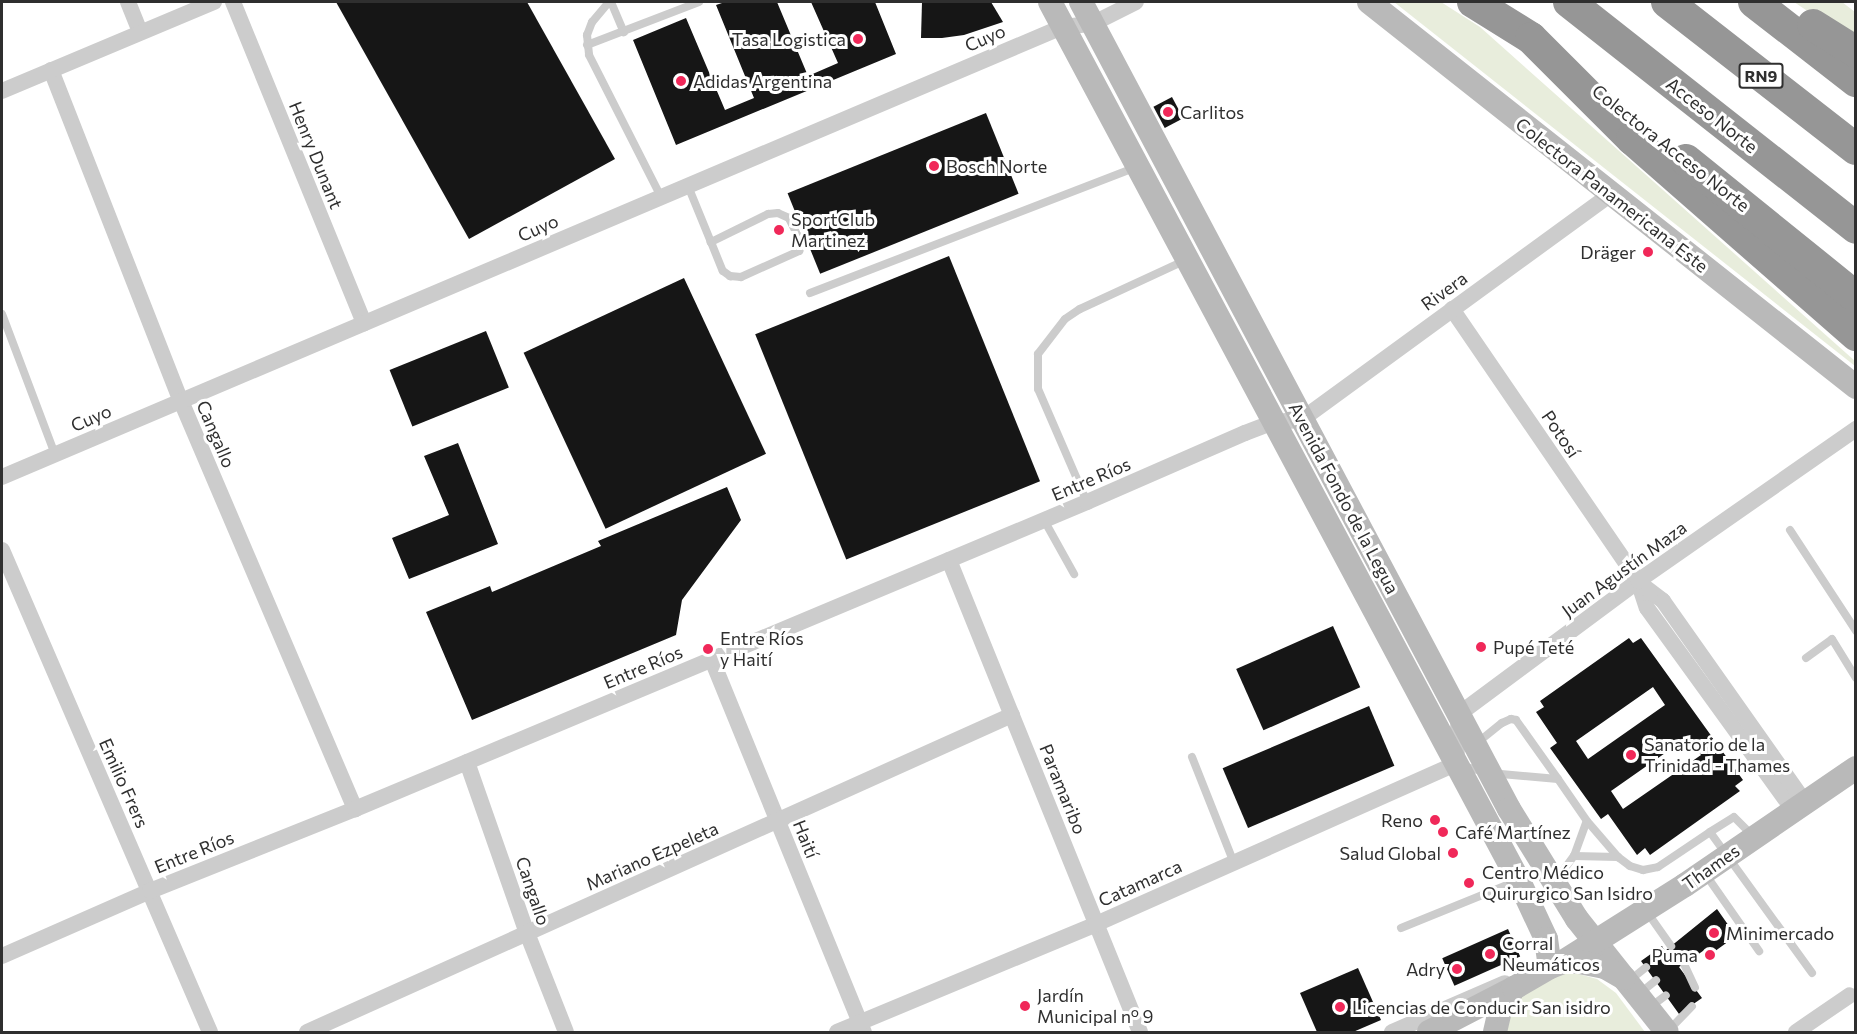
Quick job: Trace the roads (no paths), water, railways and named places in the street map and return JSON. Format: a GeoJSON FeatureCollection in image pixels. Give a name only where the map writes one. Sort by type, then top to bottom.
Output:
{"type":"FeatureCollection","features":[{"type":"Feature","properties":{"kind":"highway"},"geometry":{"type":"LineString","coordinates":[[1473,2],[1531,38],[1632,139],[1856,335]]}},
{"type":"Feature","properties":{"kind":"highway","name":"Colectora Acceso Norte"},"geometry":{"type":"LineString","coordinates":[[1484,2],[1751,211],[1856,297]]}},
{"type":"Feature","properties":{"kind":"highway","name":"Acceso Norte"},"geometry":{"type":"LineString","coordinates":[[1569,2],[1856,228]]}},
{"type":"Feature","properties":{"kind":"highway","name":"RN9"},"geometry":{"type":"LineString","coordinates":[[1667,2],[1856,149]]}},
{"type":"Feature","properties":{"kind":"highway"},"geometry":{"type":"LineString","coordinates":[[1754,2],[1856,81]]}},
{"type":"Feature","properties":{"kind":"highway"},"geometry":{"type":"LineString","coordinates":[[1778,2],[1856,52]]}},
{"type":"Feature","properties":{"kind":"highway"},"geometry":{"type":"LineString","coordinates":[[1759,74],[1856,134]]}},
{"type":"Feature","properties":{"kind":"highway"},"geometry":{"type":"LineString","coordinates":[[1700,105],[1856,252]]}},
{"type":"Feature","properties":{"kind":"main road","name":"Avenida Fondo de la Legua"},"geometry":{"type":"LineString","coordinates":[[1050,2],[1520,880],[1546,939],[1551,967]]}},
{"type":"Feature","properties":{"kind":"main road","name":"Avenida Fondo de la Legua"},"geometry":{"type":"LineString","coordinates":[[1081,2],[1301,420],[1490,773],[1553,884],[1597,942],[1647,988],[1666,1032]]}},
{"type":"Feature","properties":{"kind":"main road","name":"Colectora Panamericana Este"},"geometry":{"type":"LineString","coordinates":[[1369,2],[1610,195],[1856,387]]}},
{"type":"Feature","properties":{"kind":"main road","name":"Thames"},"geometry":{"type":"LineString","coordinates":[[1429,1032],[1597,942],[1856,768]]}},
{"type":"Feature","properties":{"kind":"main road"},"geometry":{"type":"LineString","coordinates":[[1551,967],[1579,962],[1605,967],[1647,988]]}},
{"type":"Feature","properties":{"kind":"main road"},"geometry":{"type":"LineString","coordinates":[[1495,1032],[1500,1011],[1514,988]]}},
{"type":"Feature","properties":{"kind":"street"},"geometry":{"type":"LineString","coordinates":[[128,2],[140,32]]}},
{"type":"Feature","properties":{"kind":"street"},"geometry":{"type":"LineString","coordinates":[[2,92],[214,2]]}},
{"type":"Feature","properties":{"kind":"street","name":"Henry Dunant"},"geometry":{"type":"LineString","coordinates":[[233,2],[364,323]]}},
{"type":"Feature","properties":{"kind":"street"},"geometry":{"type":"LineString","coordinates":[[1092,24],[1136,2]]}},
{"type":"Feature","properties":{"kind":"street","name":"Cuyo"},"geometry":{"type":"LineString","coordinates":[[2,477],[1062,27],[1092,24]]}},
{"type":"Feature","properties":{"kind":"street","name":"Cangallo"},"geometry":{"type":"LineString","coordinates":[[51,70],[181,401],[355,809]]}},
{"type":"Feature","properties":{"kind":"street","name":"Rivera"},"geometry":{"type":"LineString","coordinates":[[1301,420],[1610,195]]}},
{"type":"Feature","properties":{"kind":"street","name":"Potosí"},"geometry":{"type":"LineString","coordinates":[[1452,309],[1638,581],[1663,601],[1799,806]]}},
{"type":"Feature","properties":{"kind":"street","name":"Entre Ríos"},"geometry":{"type":"LineString","coordinates":[[2,956],[150,891],[355,809],[712,660],[1273,422],[1301,420]]}},
{"type":"Feature","properties":{"kind":"street","name":"Juan Agustín Maza"},"geometry":{"type":"LineString","coordinates":[[1459,714],[1638,581],[1856,429]]}},
{"type":"Feature","properties":{"kind":"street","name":"Emilio Frers"},"geometry":{"type":"LineString","coordinates":[[2,550],[210,1032]]}},
{"type":"Feature","properties":{"kind":"street","name":"Paramaribo"},"geometry":{"type":"LineString","coordinates":[[949,560],[1140,1032]]}},
{"type":"Feature","properties":{"kind":"street","name":"Haití"},"geometry":{"type":"LineString","coordinates":[[712,660],[862,1028]]}},
{"type":"Feature","properties":{"kind":"street"},"geometry":{"type":"LineString","coordinates":[[1456,764],[1459,714]]}},
{"type":"Feature","properties":{"kind":"street","name":"Mariano Ezpeleta"},"geometry":{"type":"LineString","coordinates":[[308,1032],[1012,715]]}},
{"type":"Feature","properties":{"kind":"street","name":"Cangallo"},"geometry":{"type":"LineString","coordinates":[[467,762],[527,933],[566,1032]]}},
{"type":"Feature","properties":{"kind":"street","name":"Catamarca"},"geometry":{"type":"LineString","coordinates":[[837,1032],[862,1028],[1456,764]]}},
{"type":"Feature","properties":{"kind":"street"},"geometry":{"type":"LineString","coordinates":[[1392,1032],[1488,988],[1551,967]]}},
{"type":"Feature","properties":{"kind":"street"},"geometry":{"type":"LineString","coordinates":[[1796,1032],[1850,995]]}},
{"type":"Feature","properties":{"kind":"lane"},"geometry":{"type":"LineString","coordinates":[[624,32],[610,2],[592,21],[587,45],[589,56],[661,197]]}},
{"type":"Feature","properties":{"kind":"lane"},"geometry":{"type":"LineString","coordinates":[[587,45],[699,2]]}},
{"type":"Feature","properties":{"kind":"lane"},"geometry":{"type":"LineString","coordinates":[[810,293],[1137,167]]}},
{"type":"Feature","properties":{"kind":"lane"},"geometry":{"type":"LineString","coordinates":[[688,186],[711,242],[723,271],[730,276],[741,277],[799,251],[801,242],[789,218],[778,213],[768,214],[711,242]]}},
{"type":"Feature","properties":{"kind":"lane"},"geometry":{"type":"LineString","coordinates":[[1088,502],[1038,389],[1038,354],[1065,319],[1080,309],[1187,260]]}},
{"type":"Feature","properties":{"kind":"lane"},"geometry":{"type":"LineString","coordinates":[[2,314],[55,454]]}},
{"type":"Feature","properties":{"kind":"lane"},"geometry":{"type":"LineString","coordinates":[[1044,520],[1074,574]]}},
{"type":"Feature","properties":{"kind":"lane"},"geometry":{"type":"LineString","coordinates":[[1790,530],[1856,631]]}},
{"type":"Feature","properties":{"kind":"lane"},"geometry":{"type":"LineString","coordinates":[[1806,658],[1832,639],[1856,678]]}},
{"type":"Feature","properties":{"kind":"lane"},"geometry":{"type":"LineString","coordinates":[[1558,779],[1490,773],[1456,764],[1475,744],[1502,723],[1511,719],[1516,720],[1558,779],[1587,821],[1618,857],[1643,870],[1658,867],[1734,817],[1754,837]]}},
{"type":"Feature","properties":{"kind":"lane"},"geometry":{"type":"LineString","coordinates":[[1192,757],[1234,864]]}},
{"type":"Feature","properties":{"kind":"lane"},"geometry":{"type":"LineString","coordinates":[[1553,884],[1574,856],[1587,821]]}},
{"type":"Feature","properties":{"kind":"lane"},"geometry":{"type":"LineString","coordinates":[[1710,832],[1812,973]]}},
{"type":"Feature","properties":{"kind":"lane"},"geometry":{"type":"LineString","coordinates":[[1574,856],[1618,857]]}},
{"type":"Feature","properties":{"kind":"lane"},"geometry":{"type":"LineString","coordinates":[[1704,872],[1759,951]]}},
{"type":"Feature","properties":{"kind":"lane"},"geometry":{"type":"LineString","coordinates":[[1401,928],[1520,880]]}},
{"type":"Feature","properties":{"kind":"lane"},"geometry":{"type":"LineString","coordinates":[[1645,911],[1671,946]]}},
{"type":"Feature","properties":{"kind":"lane"},"geometry":{"type":"LineString","coordinates":[[1684,964],[1695,988]]}},
{"type":"Feature","properties":{"kind":"lane"},"geometry":{"type":"LineString","coordinates":[[1666,1032],[1692,1006]]}},
{"type":"Feature","properties":{"kind":"place","name":"Tasa Logistica"},"geometry":{"type":"Point","coordinates":[858,39]}},
{"type":"Feature","properties":{"kind":"place","name":"Adidas Argentina"},"geometry":{"type":"Point","coordinates":[681,81]}},
{"type":"Feature","properties":{"kind":"place","name":"Carlitos"},"geometry":{"type":"Point","coordinates":[1168,112]}},
{"type":"Feature","properties":{"kind":"place","name":"Bosch Norte"},"geometry":{"type":"Point","coordinates":[934,166]}},
{"type":"Feature","properties":{"kind":"place","name":"SportClub Martinez"},"geometry":{"type":"Point","coordinates":[779,230]}},
{"type":"Feature","properties":{"kind":"place","name":"Dräger"},"geometry":{"type":"Point","coordinates":[1648,252]}},
{"type":"Feature","properties":{"kind":"place","name":"Pupé Teté"},"geometry":{"type":"Point","coordinates":[1481,647]}},
{"type":"Feature","properties":{"kind":"place","name":"Entre Ríos y Haití"},"geometry":{"type":"Point","coordinates":[708,649]}},
{"type":"Feature","properties":{"kind":"place","name":"Sanatorio de la Trinidad - Thames"},"geometry":{"type":"Point","coordinates":[1631,755]}},
{"type":"Feature","properties":{"kind":"place","name":"Reno"},"geometry":{"type":"Point","coordinates":[1435,820]}},
{"type":"Feature","properties":{"kind":"place","name":"Café Martínez"},"geometry":{"type":"Point","coordinates":[1443,832]}},
{"type":"Feature","properties":{"kind":"place","name":"Salud Global"},"geometry":{"type":"Point","coordinates":[1453,853]}},
{"type":"Feature","properties":{"kind":"place","name":"Centro Médico Quirurgico San Isidro"},"geometry":{"type":"Point","coordinates":[1469,883]}},
{"type":"Feature","properties":{"kind":"place","name":"Minimercado"},"geometry":{"type":"Point","coordinates":[1714,933]}},
{"type":"Feature","properties":{"kind":"place","name":"Corral Neumáticos"},"geometry":{"type":"Point","coordinates":[1490,954]}},
{"type":"Feature","properties":{"kind":"place","name":"Puma"},"geometry":{"type":"Point","coordinates":[1710,955]}},
{"type":"Feature","properties":{"kind":"place","name":"Adry"},"geometry":{"type":"Point","coordinates":[1457,969]}},
{"type":"Feature","properties":{"kind":"place","name":"Jardín Municipal nº 9"},"geometry":{"type":"Point","coordinates":[1025,1006]}},
{"type":"Feature","properties":{"kind":"place","name":"Licencias de Conducir San isidro"},"geometry":{"type":"Point","coordinates":[1340,1007]}}]}
